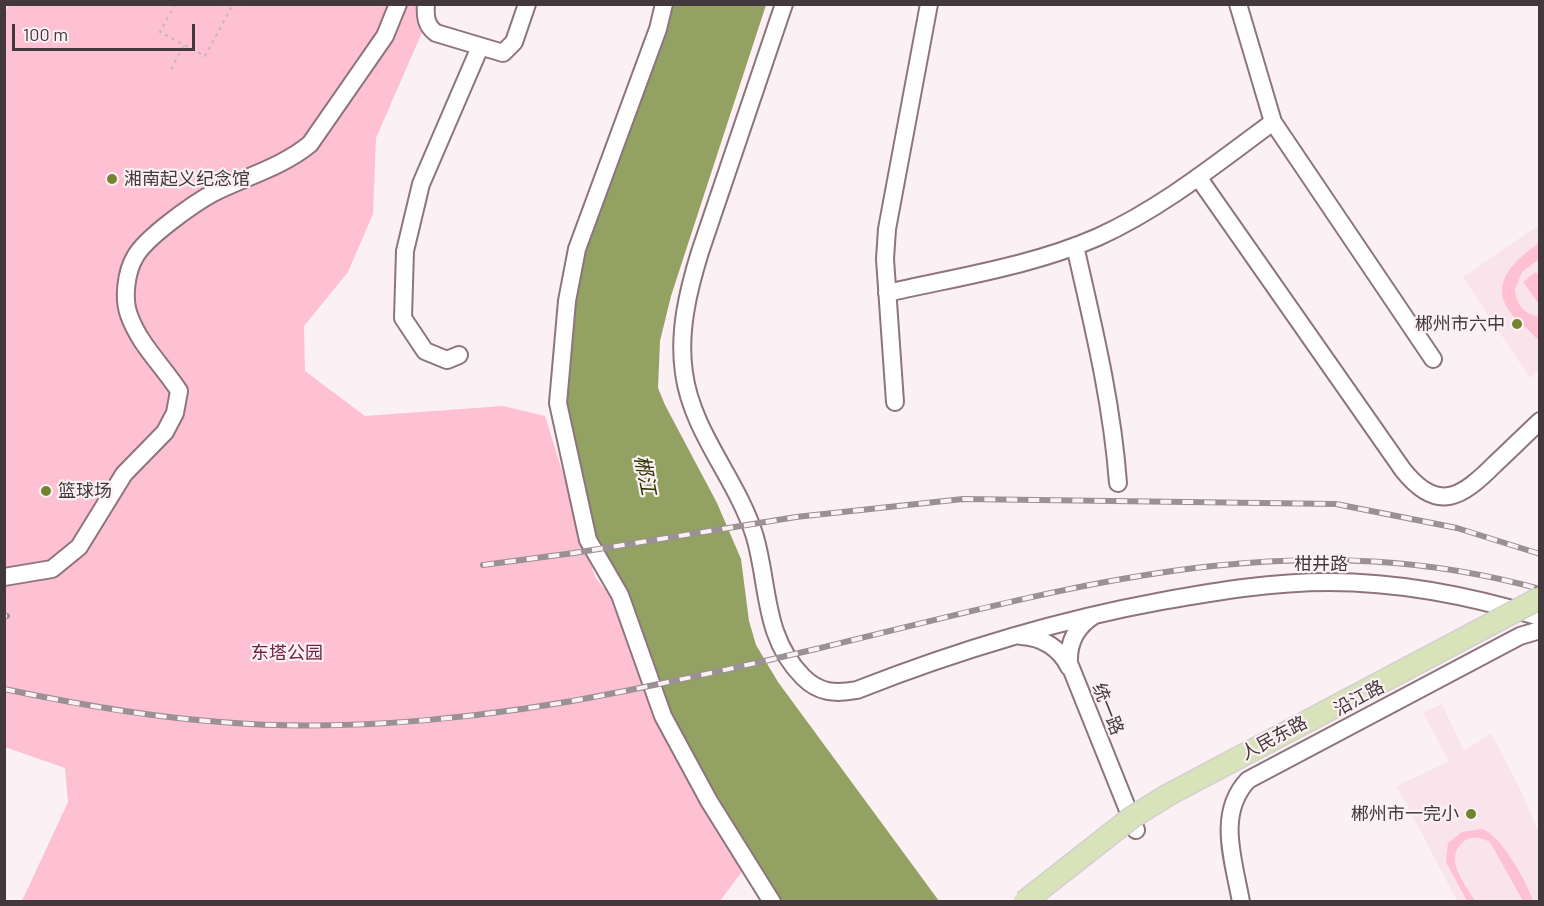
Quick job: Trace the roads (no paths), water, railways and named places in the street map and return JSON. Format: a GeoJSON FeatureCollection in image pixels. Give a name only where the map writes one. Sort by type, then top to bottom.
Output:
{"type":"FeatureCollection","features":[{"type":"Feature","properties":{"kind":"main road","name":"人民东路"},"geometry":{"type":"LineString","coordinates":[[1024,902],[1131,817],[1206,774],[1539,598]]}},
{"type":"Feature","properties":{"kind":"main road","name":"人民东路"},"geometry":{"type":"LineString","coordinates":[[1045,902],[1131,817],[1212,785],[1539,615]]}},
{"type":"Feature","properties":{"kind":"street"},"geometry":{"type":"LineString","coordinates":[[4,577],[52,569],[79,547],[124,474],[165,432],[175,413],[179,391],[143,344],[128,314],[127,281],[135,257],[148,242],[210,194],[295,157],[310,144],[385,36],[398,4]]}},
{"type":"Feature","properties":{"kind":"street"},"geometry":{"type":"LineString","coordinates":[[426,4],[425,14],[430,29],[436,33],[503,53],[514,42],[527,4]]}},
{"type":"Feature","properties":{"kind":"street"},"geometry":{"type":"LineString","coordinates":[[664,4],[654,40],[577,249],[567,300],[558,403],[588,540],[621,595],[663,716],[709,801],[772,902]]}},
{"type":"Feature","properties":{"kind":"street","name":"柑井路"},"geometry":{"type":"LineString","coordinates":[[784,4],[691,282],[681,339],[684,375],[693,407],[754,534],[770,620],[793,666],[812,685],[825,692],[840,693],[857,690],[929,663],[1007,638],[1102,612],[1236,587],[1299,582],[1395,586],[1487,602],[1539,615]]}},
{"type":"Feature","properties":{"kind":"street"},"geometry":{"type":"LineString","coordinates":[[895,402],[885,259],[887,229],[929,9],[946,4]]}},
{"type":"Feature","properties":{"kind":"street"},"geometry":{"type":"LineString","coordinates":[[1238,4],[1273,122],[1433,359]]}},
{"type":"Feature","properties":{"kind":"street"},"geometry":{"type":"LineString","coordinates":[[459,355],[447,360],[425,351],[403,318],[405,251],[421,184],[480,47]]}},
{"type":"Feature","properties":{"kind":"street"},"geometry":{"type":"LineString","coordinates":[[887,293],[1042,258],[1075,246],[1145,213],[1273,122]]}},
{"type":"Feature","properties":{"kind":"street"},"geometry":{"type":"LineString","coordinates":[[1198,177],[1403,470],[1421,490],[1434,495],[1458,495],[1478,481],[1539,421]]}},
{"type":"Feature","properties":{"kind":"street"},"geometry":{"type":"LineString","coordinates":[[1075,246],[1105,375],[1114,431],[1118,483]]}},
{"type":"Feature","properties":{"kind":"street"},"geometry":{"type":"LineString","coordinates":[[1487,602],[1507,615],[1521,636]]}},
{"type":"Feature","properties":{"kind":"street","name":"统一路"},"geometry":{"type":"LineString","coordinates":[[1102,612],[1087,620],[1072,639],[1069,655],[1071,671],[1131,817]]}},
{"type":"Feature","properties":{"kind":"street","name":"沿江路"},"geometry":{"type":"LineString","coordinates":[[1241,902],[1229,819],[1233,802],[1248,780],[1521,636],[1539,630]]}},
{"type":"Feature","properties":{"kind":"street"},"geometry":{"type":"LineString","coordinates":[[1007,638],[1023,636],[1047,643],[1061,655],[1071,671]]}},
{"type":"Feature","properties":{"kind":"water","name":"郴江"},"geometry":{"type":"Polygon","coordinates":[[[673,5],[766,5],[671,296],[660,341],[658,388],[717,503],[741,559],[749,621],[756,645],[778,682],[939,901],[781,901],[688,755],[623,584],[608,567],[590,531],[565,415],[572,316],[584,251],[666,35],[673,5]]]}},
{"type":"Feature","properties":{"kind":"railway"},"geometry":{"type":"LineString","coordinates":[[483,565],[574,553],[796,517],[963,499],[1336,504],[1457,528],[1540,554]]}},
{"type":"Feature","properties":{"kind":"railway"},"geometry":{"type":"LineString","coordinates":[[4,689],[112,709],[194,720],[270,725],[372,724],[475,715],[625,691],[792,655],[997,605],[1086,586],[1175,571],[1264,562],[1354,561],[1446,569],[1540,589]]}},
{"type":"Feature","properties":{"kind":"place","name":"湘南起义纪念馆"},"geometry":{"type":"Point","coordinates":[112,179]}},
{"type":"Feature","properties":{"kind":"place","name":"郴州市六中"},"geometry":{"type":"Point","coordinates":[1517,324]}},
{"type":"Feature","properties":{"kind":"place","name":"篮球场"},"geometry":{"type":"Point","coordinates":[46,491]}},
{"type":"Feature","properties":{"kind":"place","name":"郴州市一完小"},"geometry":{"type":"Point","coordinates":[1471,814]}},
{"type":"Feature","properties":{"kind":"park label","name":"东塔公园"},"geometry":{"type":"Point","coordinates":[287,653]}}]}
